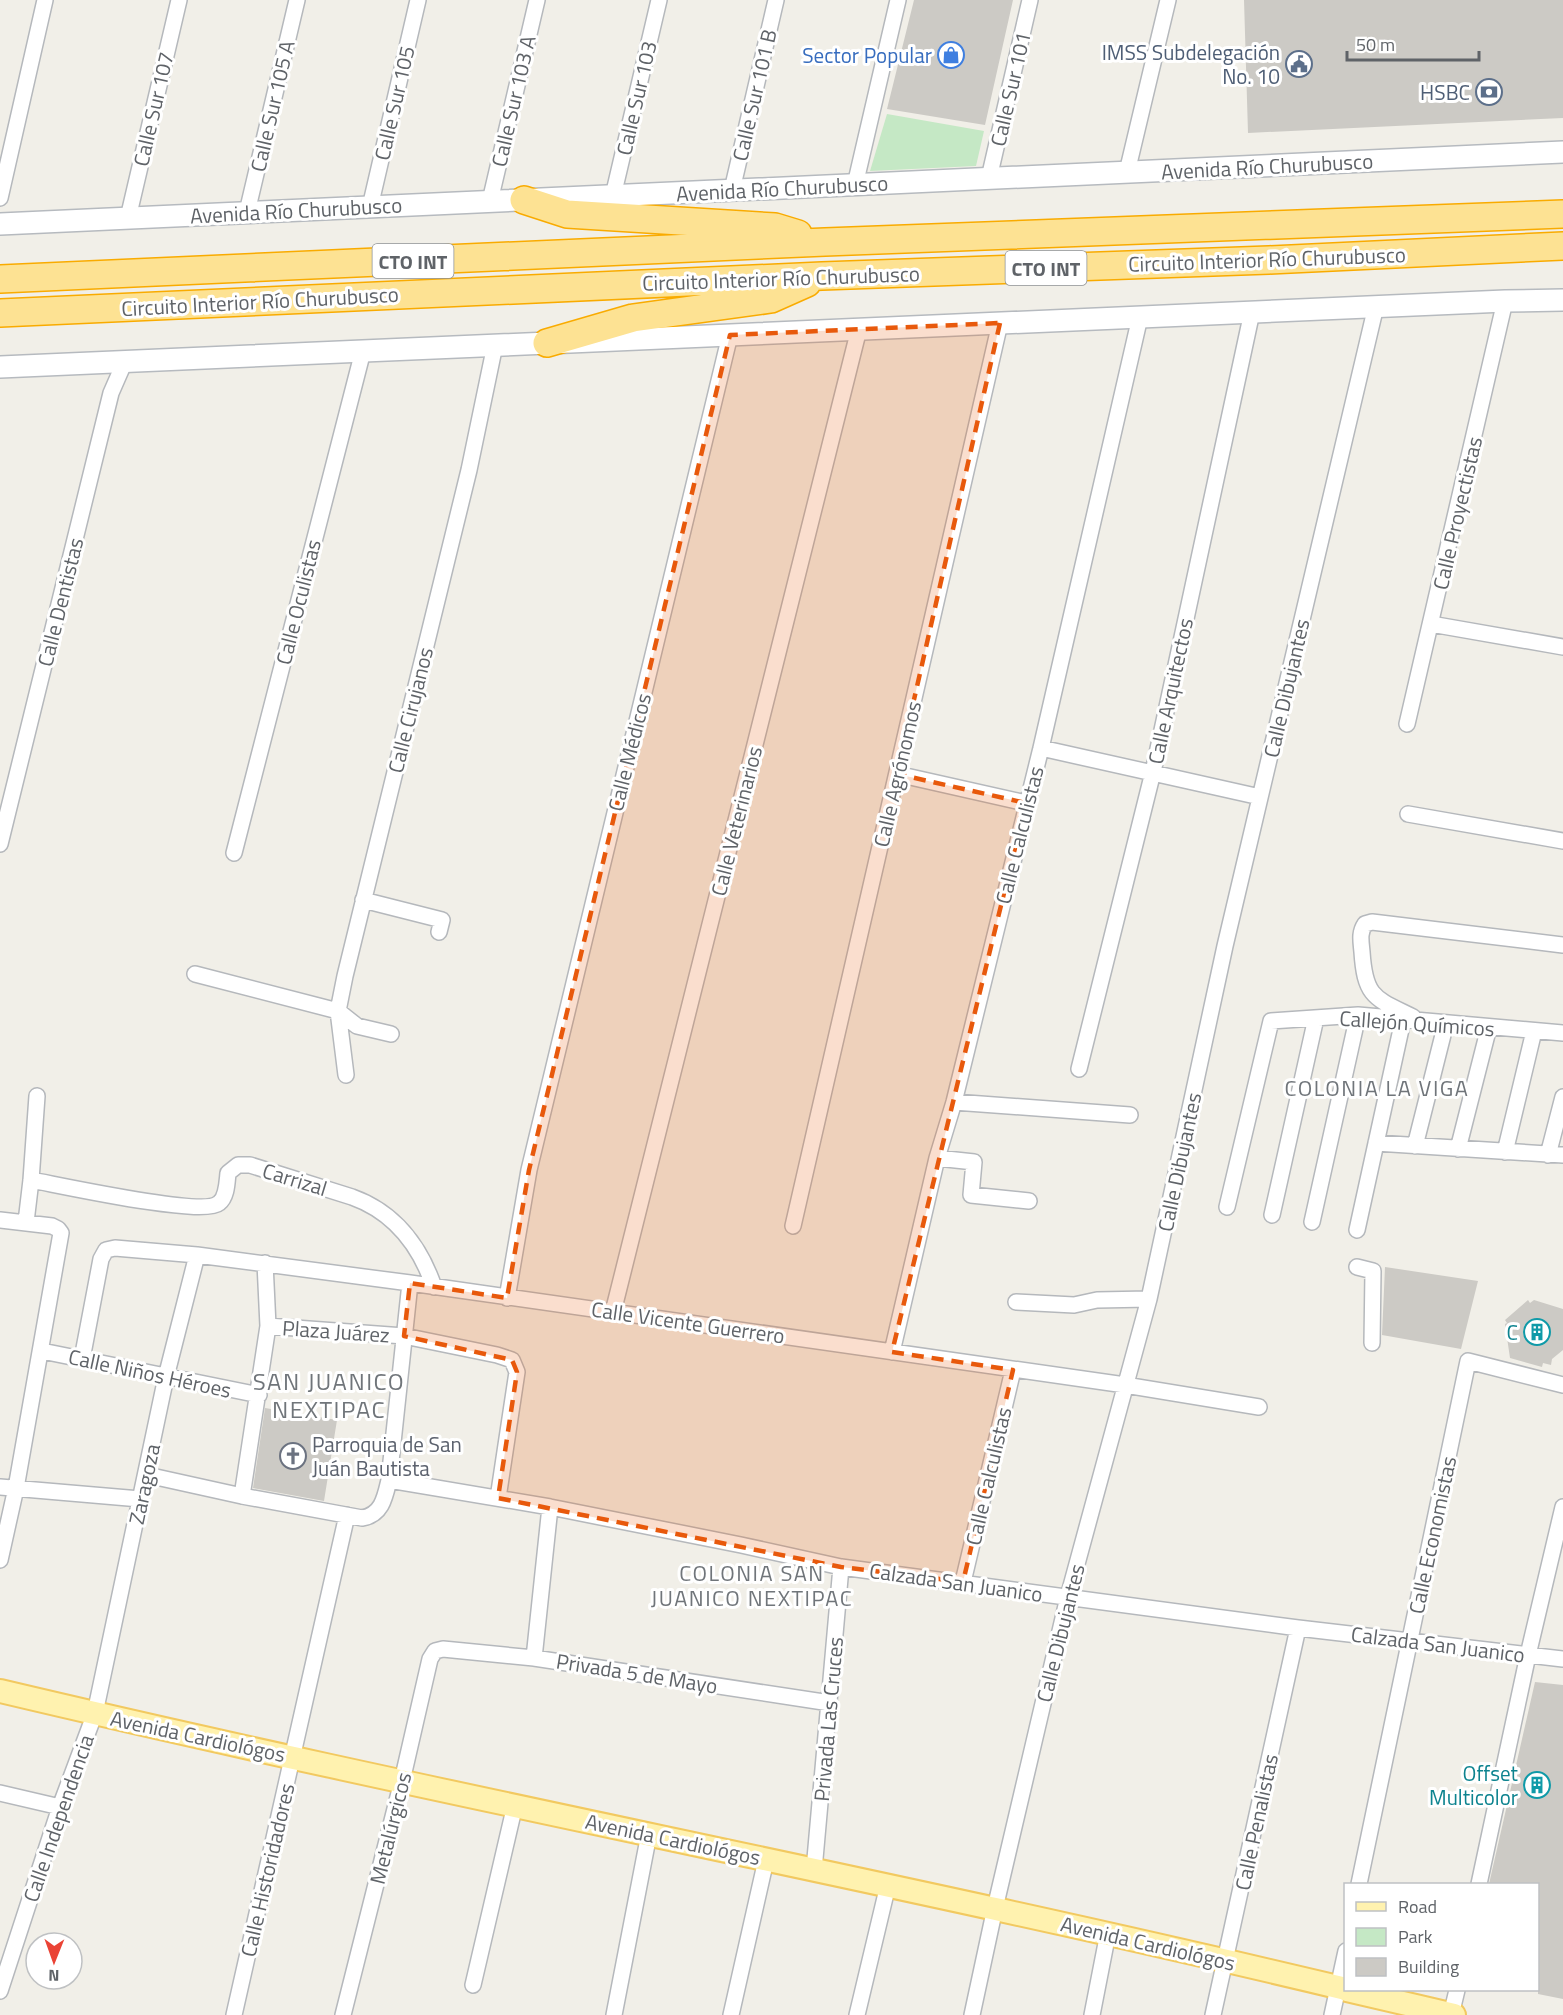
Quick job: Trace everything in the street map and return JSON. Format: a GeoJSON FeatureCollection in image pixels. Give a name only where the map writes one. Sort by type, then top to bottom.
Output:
{"type":"FeatureCollection","features":[{"type":"Feature","properties":{"kind":"highway"},"geometry":{"type":"LineString","coordinates":[[524,200],[567,214],[775,227],[825,242]]}},
{"type":"Feature","properties":{"kind":"highway","name":"Circuito Interior Río Churubusco"},"geometry":{"type":"LineString","coordinates":[[0,279],[825,242],[1563,214]]}},
{"type":"Feature","properties":{"kind":"highway","name":"Circuito Interior Río Churubusco"},"geometry":{"type":"LineString","coordinates":[[0,313],[1563,246]]}},
{"type":"Feature","properties":{"kind":"highway"},"geometry":{"type":"LineString","coordinates":[[547,343],[633,318],[771,299],[822,276]]}},
{"type":"Feature","properties":{"kind":"main road","name":"Avenida Río Churubusco"},"geometry":{"type":"LineString","coordinates":[[0,224],[1563,152]]}},
{"type":"Feature","properties":{"kind":"main road"},"geometry":{"type":"LineString","coordinates":[[0,367],[1376,306],[1563,300]]}},
{"type":"Feature","properties":{"kind":"main road","name":"Avenida Cardiológos"},"geometry":{"type":"LineString","coordinates":[[0,1691],[292,1757],[1108,1933],[1343,1989]]}},
{"type":"Feature","properties":{"kind":"main road","name":"Avenida Cardiológos"},"geometry":{"type":"LineString","coordinates":[[1351,1991],[1452,2015]]}},
{"type":"Feature","properties":{"kind":"street"},"geometry":{"type":"LineString","coordinates":[[0,198],[45,0]]}},
{"type":"Feature","properties":{"kind":"street","name":"Calle Sur 107"},"geometry":{"type":"LineString","coordinates":[[128,218],[179,0]]}},
{"type":"Feature","properties":{"kind":"street","name":"Calle Sur 105 A"},"geometry":{"type":"LineString","coordinates":[[247,212],[297,0]]}},
{"type":"Feature","properties":{"kind":"street","name":"Calle Sur 105"},"geometry":{"type":"LineString","coordinates":[[370,207],[418,0]]}},
{"type":"Feature","properties":{"kind":"street","name":"Calle Sur 103 A"},"geometry":{"type":"LineString","coordinates":[[490,201],[537,0]]}},
{"type":"Feature","properties":{"kind":"street","name":"Calle Sur 103"},"geometry":{"type":"LineString","coordinates":[[612,196],[659,0]]}},
{"type":"Feature","properties":{"kind":"street","name":"Calle Sur 101 B"},"geometry":{"type":"LineString","coordinates":[[732,190],[776,0]]}},
{"type":"Feature","properties":{"kind":"street"},"geometry":{"type":"LineString","coordinates":[[855,185],[898,0]]}},
{"type":"Feature","properties":{"kind":"street","name":"Calle Sur 101"},"geometry":{"type":"LineString","coordinates":[[989,178],[1030,0]]}},
{"type":"Feature","properties":{"kind":"street"},"geometry":{"type":"LineString","coordinates":[[1127,172],[1168,0]]}},
{"type":"Feature","properties":{"kind":"street","name":"Calle Proyectistas"},"geometry":{"type":"LineString","coordinates":[[1407,724],[1505,301]]}},
{"type":"Feature","properties":{"kind":"street","name":"Calle Dibujantes"},"geometry":{"type":"LineString","coordinates":[[972,2015],[994,1908],[1068,1597],[1149,1299],[1225,946],[1376,306]]}},
{"type":"Feature","properties":{"kind":"street","name":"Calle Arquitectos"},"geometry":{"type":"LineString","coordinates":[[1079,1069],[1153,772],[1252,312]]}},
{"type":"Feature","properties":{"kind":"street","name":"Calle Calculistas"},"geometry":{"type":"LineString","coordinates":[[892,1352],[937,1158],[954,1102],[1041,748],[1140,317]]}},
{"type":"Feature","properties":{"kind":"street","name":"Calle Agrónomos"},"geometry":{"type":"LineString","coordinates":[[793,1226],[1000,323]]}},
{"type":"Feature","properties":{"kind":"street","name":"Calle Veterinarios"},"geometry":{"type":"LineString","coordinates":[[613,1312],[859,329]]}},
{"type":"Feature","properties":{"kind":"street","name":"Calle Médicos"},"geometry":{"type":"LineString","coordinates":[[507,1298],[529,1170],[730,335]]}},
{"type":"Feature","properties":{"kind":"street","name":"Calle Cirujanos"},"geometry":{"type":"LineString","coordinates":[[346,1075],[338,1011],[363,900],[469,470],[495,345]]}},
{"type":"Feature","properties":{"kind":"street","name":"Calle Oculistas"},"geometry":{"type":"LineString","coordinates":[[234,853],[363,351]]}},
{"type":"Feature","properties":{"kind":"street","name":"Calle Dentistas"},"geometry":{"type":"LineString","coordinates":[[0,844],[111,393],[124,362]]}},
{"type":"Feature","properties":{"kind":"street"},"geometry":{"type":"LineString","coordinates":[[1431,624],[1563,647]]}},
{"type":"Feature","properties":{"kind":"street"},"geometry":{"type":"LineString","coordinates":[[1041,748],[1260,797]]}},
{"type":"Feature","properties":{"kind":"street"},"geometry":{"type":"LineString","coordinates":[[897,774],[1026,803]]}},
{"type":"Feature","properties":{"kind":"street"},"geometry":{"type":"LineString","coordinates":[[1407,814],[1563,841]]}},
{"type":"Feature","properties":{"kind":"street"},"geometry":{"type":"LineString","coordinates":[[363,900],[442,920],[439,932]]}},
{"type":"Feature","properties":{"kind":"street"},"geometry":{"type":"LineString","coordinates":[[1421,1021],[1377,999],[1368,987],[1363,970],[1360,932],[1365,924],[1372,922],[1563,945]]}},
{"type":"Feature","properties":{"kind":"street"},"geometry":{"type":"LineString","coordinates":[[195,974],[338,1011],[357,1026],[391,1034]]}},
{"type":"Feature","properties":{"kind":"street"},"geometry":{"type":"LineString","coordinates":[[1312,1222],[1358,1016]]}},
{"type":"Feature","properties":{"kind":"street","name":"Callejón Químicos"},"geometry":{"type":"LineString","coordinates":[[1227,1207],[1271,1021],[1358,1016],[1563,1034]]}},
{"type":"Feature","properties":{"kind":"street"},"geometry":{"type":"LineString","coordinates":[[1272,1215],[1316,1018]]}},
{"type":"Feature","properties":{"kind":"street"},"geometry":{"type":"LineString","coordinates":[[1357,1230],[1403,1020]]}},
{"type":"Feature","properties":{"kind":"street"},"geometry":{"type":"LineString","coordinates":[[1414,1146],[1446,1023]]}},
{"type":"Feature","properties":{"kind":"street"},"geometry":{"type":"LineString","coordinates":[[1458,1149],[1489,1027]]}},
{"type":"Feature","properties":{"kind":"street"},"geometry":{"type":"LineString","coordinates":[[1504,1152],[1534,1031]]}},
{"type":"Feature","properties":{"kind":"street"},"geometry":{"type":"LineString","coordinates":[[26,1222],[32,1180],[37,1096]]}},
{"type":"Feature","properties":{"kind":"street"},"geometry":{"type":"LineString","coordinates":[[1376,1143],[1556,1155],[1563,1097]]}},
{"type":"Feature","properties":{"kind":"street"},"geometry":{"type":"LineString","coordinates":[[954,1102],[1130,1115]]}},
{"type":"Feature","properties":{"kind":"street"},"geometry":{"type":"LineString","coordinates":[[937,1158],[974,1162],[971,1196],[1029,1201]]}},
{"type":"Feature","properties":{"kind":"street","name":"Carrizal"},"geometry":{"type":"LineString","coordinates":[[32,1180],[156,1203],[206,1207],[218,1205],[224,1197],[228,1173],[238,1165],[250,1165],[360,1200],[386,1215],[415,1245],[427,1267],[434,1287]]}},
{"type":"Feature","properties":{"kind":"street"},"geometry":{"type":"LineString","coordinates":[[0,1220],[52,1226],[62,1233],[42,1351],[0,1560]]}},
{"type":"Feature","properties":{"kind":"street","name":"Calle Vicente Guerrero"},"geometry":{"type":"LineString","coordinates":[[82,1359],[101,1258],[106,1250],[115,1248],[265,1263],[411,1283],[1013,1370],[1125,1384],[1259,1407]]}},
{"type":"Feature","properties":{"kind":"street","name":"Zaragoza"},"geometry":{"type":"LineString","coordinates":[[95,1713],[166,1377],[197,1255]]}},
{"type":"Feature","properties":{"kind":"street"},"geometry":{"type":"LineString","coordinates":[[242,1496],[268,1326],[265,1263]]}},
{"type":"Feature","properties":{"kind":"street"},"geometry":{"type":"LineString","coordinates":[[1357,1267],[1373,1271],[1372,1343]]}},
{"type":"Feature","properties":{"kind":"street"},"geometry":{"type":"LineString","coordinates":[[147,1475],[242,1496],[362,1518],[370,1517],[384,1501],[389,1480],[411,1283]]}},
{"type":"Feature","properties":{"kind":"street"},"geometry":{"type":"LineString","coordinates":[[1016,1302],[1074,1305],[1097,1300],[1149,1299]]}},
{"type":"Feature","properties":{"kind":"street","name":"Plaza Juárez"},"geometry":{"type":"LineString","coordinates":[[268,1326],[404,1336],[497,1354],[512,1360],[517,1372],[498,1498]]}},
{"type":"Feature","properties":{"kind":"street","name":"Calle Niños Héroes"},"geometry":{"type":"LineString","coordinates":[[42,1351],[259,1395]]}},
{"type":"Feature","properties":{"kind":"street","name":"Calle Economistas"},"geometry":{"type":"LineString","coordinates":[[1359,1883],[1467,1362],[1563,1385]]}},
{"type":"Feature","properties":{"kind":"street","name":"Calle Calculistas"},"geometry":{"type":"LineString","coordinates":[[963,1582],[1013,1370]]}},
{"type":"Feature","properties":{"kind":"street","name":"Calzada San Juanico"},"geometry":{"type":"LineString","coordinates":[[389,1480],[550,1507],[841,1567],[1298,1628],[1563,1659]]}},
{"type":"Feature","properties":{"kind":"street"},"geometry":{"type":"LineString","coordinates":[[0,1487],[140,1499]]}},
{"type":"Feature","properties":{"kind":"street"},"geometry":{"type":"LineString","coordinates":[[534,1658],[550,1507]]}},
{"type":"Feature","properties":{"kind":"street"},"geometry":{"type":"LineString","coordinates":[[1479,1883],[1528,1655],[1563,1507]]}},
{"type":"Feature","properties":{"kind":"street","name":"Calle Historidadores"},"geometry":{"type":"LineString","coordinates":[[234,2015],[348,1515]]}},
{"type":"Feature","properties":{"kind":"street","name":"Privada Las Cruces"},"geometry":{"type":"LineString","coordinates":[[814,1870],[841,1567]]}},
{"type":"Feature","properties":{"kind":"street","name":"Calle Penalistas"},"geometry":{"type":"LineString","coordinates":[[1213,2015],[1298,1628]]}},
{"type":"Feature","properties":{"kind":"street","name":"Privada 5 de Mayo"},"geometry":{"type":"LineString","coordinates":[[443,1649],[534,1658],[830,1703]]}},
{"type":"Feature","properties":{"kind":"street","name":"Metalúrgicos"},"geometry":{"type":"LineString","coordinates":[[343,2015],[430,1659],[435,1651],[443,1649]]}},
{"type":"Feature","properties":{"kind":"street","name":"Calle Independencia"},"geometry":{"type":"LineString","coordinates":[[0,1991],[60,1807],[95,1713]]}},
{"type":"Feature","properties":{"kind":"street"},"geometry":{"type":"LineString","coordinates":[[0,1793],[60,1807]]}},
{"type":"Feature","properties":{"kind":"street"},"geometry":{"type":"LineString","coordinates":[[472,1985],[515,1805]]}},
{"type":"Feature","properties":{"kind":"street"},"geometry":{"type":"LineString","coordinates":[[614,2015],[649,1834]]}},
{"type":"Feature","properties":{"kind":"street"},"geometry":{"type":"LineString","coordinates":[[730,2015],[766,1860]]}},
{"type":"Feature","properties":{"kind":"street"},"geometry":{"type":"LineString","coordinates":[[857,2015],[888,1885]]}},
{"type":"Feature","properties":{"kind":"street"},"geometry":{"type":"LineString","coordinates":[[1092,2015],[1108,1933]]}},
{"type":"Feature","properties":{"kind":"street"},"geometry":{"type":"LineString","coordinates":[[1332,2015],[1343,1989]]}},
{"type":"Feature","properties":{"kind":"street"},"geometry":{"type":"LineString","coordinates":[[1452,2015],[1457,1991]]}},
{"type":"Feature","properties":{"kind":"highlighted area"},"geometry":{"type":"Polygon","coordinates":[[[1000,323],[897,774],[1026,803],[892,1352],[1013,1370],[963,1582],[841,1567],[498,1498],[517,1372],[512,1360],[404,1336],[410,1283],[507,1298],[529,1170],[730,335],[1000,323]]]}},
{"type":"Feature","properties":{"kind":"green space"},"geometry":{"type":"Polygon","coordinates":[[[887,114],[984,131],[976,166],[870,171],[887,114]]]}},
{"type":"Feature","properties":{"kind":"building","name":"Sector Popular"},"geometry":{"type":"Polygon","coordinates":[[[914,0],[1013,0],[985,125],[887,109],[914,0]]]}},
{"type":"Feature","properties":{"kind":"building"},"geometry":{"type":"Polygon","coordinates":[[[1244,0],[1563,0],[1563,118],[1248,133],[1244,0]]]}},
{"type":"Feature","properties":{"kind":"building"},"geometry":{"type":"Polygon","coordinates":[[[1385,1267],[1478,1281],[1461,1349],[1382,1335],[1385,1267]]]}},
{"type":"Feature","properties":{"kind":"building","name":"C"},"geometry":{"type":"Polygon","coordinates":[[[1528,1300],[1530,1303],[1534,1300],[1563,1309],[1563,1350],[1552,1359],[1551,1365],[1543,1363],[1542,1367],[1510,1358],[1505,1320],[1528,1300]]]}},
{"type":"Feature","properties":{"kind":"building","name":"Parroquia de San Juán Bautista"},"geometry":{"type":"Polygon","coordinates":[[[265,1408],[337,1420],[324,1501],[253,1488],[265,1408]]]}},
{"type":"Feature","properties":{"kind":"building","name":"Offset Multicolor"},"geometry":{"type":"Polygon","coordinates":[[[1535,1682],[1563,1685],[1563,1999],[1538,1994],[1539,1883],[1489,1883],[1535,1682]]]}},
{"type":"Feature","properties":{"kind":"place","name":"Sector Popular"},"geometry":{"type":"Point","coordinates":[951,55]}},
{"type":"Feature","properties":{"kind":"place","name":"IMSS Subdelegación No. 10"},"geometry":{"type":"Point","coordinates":[1299,64]}},
{"type":"Feature","properties":{"kind":"place","name":"HSBC"},"geometry":{"type":"Point","coordinates":[1489,92]}},
{"type":"Feature","properties":{"kind":"place","name":"C"},"geometry":{"type":"Point","coordinates":[1537,1332]}},
{"type":"Feature","properties":{"kind":"place","name":"Parroquia de San Juán Bautista"},"geometry":{"type":"Point","coordinates":[293,1456]}},
{"type":"Feature","properties":{"kind":"place","name":"Offset Multicolor"},"geometry":{"type":"Point","coordinates":[1537,1785]}},
{"type":"Feature","properties":{"kind":"district","name":"COLONIA LA VIGA"},"geometry":{"type":"Point","coordinates":[1377,1088]}},
{"type":"Feature","properties":{"kind":"district","name":"SAN JUANICO NEXTIPAC"},"geometry":{"type":"Point","coordinates":[329,1395]}},
{"type":"Feature","properties":{"kind":"district","name":"COLONIA SAN JUANICO NEXTIPAC"},"geometry":{"type":"Point","coordinates":[752,1586]}}]}
